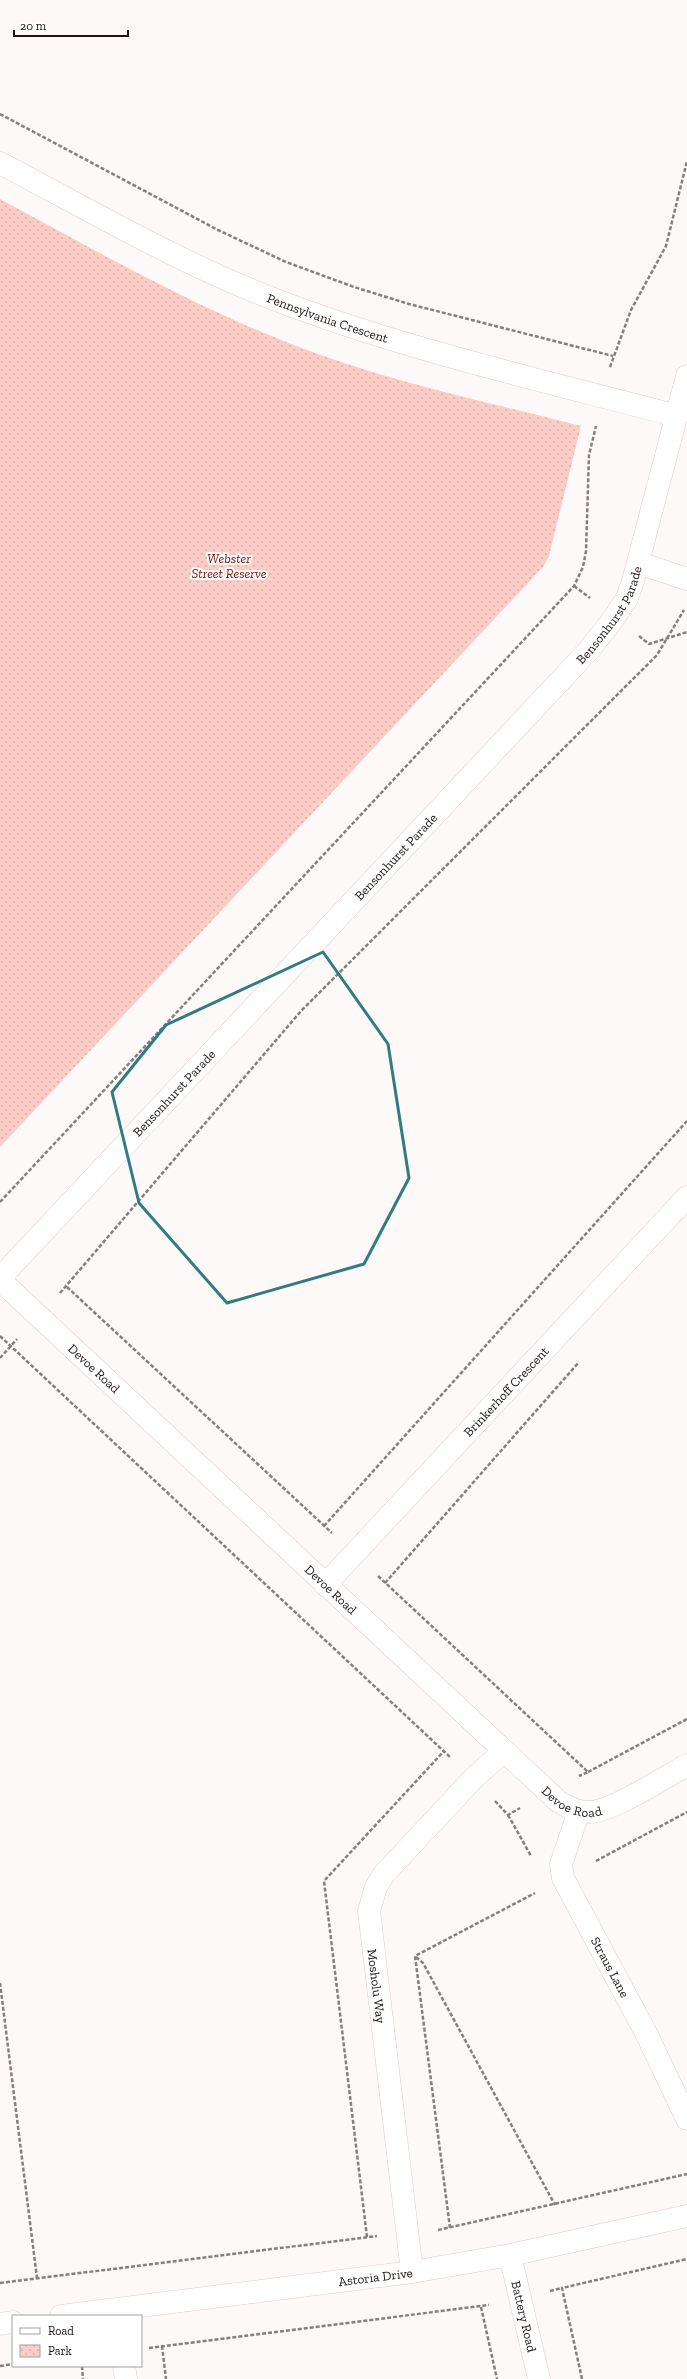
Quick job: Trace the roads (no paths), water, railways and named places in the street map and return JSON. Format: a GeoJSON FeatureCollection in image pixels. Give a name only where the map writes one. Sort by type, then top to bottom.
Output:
{"type":"FeatureCollection","features":[{"type":"Feature","properties":{"kind":"street","name":"Pennsylvania Crescent"},"geometry":{"type":"LineString","coordinates":[[0,163],[190,264],[283,303],[385,339],[677,416]]}},
{"type":"Feature","properties":{"kind":"street","name":"Bensonhurst Parade"},"geometry":{"type":"LineString","coordinates":[[0,1279],[589,650],[627,598],[639,563],[687,376]]}},
{"type":"Feature","properties":{"kind":"street"},"geometry":{"type":"LineString","coordinates":[[639,563],[687,579]]}},
{"type":"Feature","properties":{"kind":"street","name":"Brinkerhoff Crescent"},"geometry":{"type":"LineString","coordinates":[[325,1585],[687,1197]]}},
{"type":"Feature","properties":{"kind":"street","name":"Devoe Road"},"geometry":{"type":"LineString","coordinates":[[0,1279],[325,1585],[554,1797],[569,1808],[589,1812],[608,1808],[687,1765]]}},
{"type":"Feature","properties":{"kind":"street","name":"Mosholu Way"},"geometry":{"type":"LineString","coordinates":[[412,2272],[369,1910],[376,1887],[384,1874],[474,1778],[504,1751]]}},
{"type":"Feature","properties":{"kind":"street","name":"Straus Lane"},"geometry":{"type":"LineString","coordinates":[[579,1811],[561,1864],[563,1878],[647,2035],[687,2119]]}},
{"type":"Feature","properties":{"kind":"street","name":"Astoria Drive"},"geometry":{"type":"LineString","coordinates":[[75,2315],[116,2312],[412,2272],[510,2255],[687,2216]]}},
{"type":"Feature","properties":{"kind":"street","name":"Battery Road"},"geometry":{"type":"LineString","coordinates":[[510,2255],[539,2379]]}},
{"type":"Feature","properties":{"kind":"street"},"geometry":{"type":"LineString","coordinates":[[124,2367],[126,2379]]}},
{"type":"Feature","properties":{"kind":"park label","name":"Webster Street Reserve"},"geometry":{"type":"Point","coordinates":[229,566]}}]}
